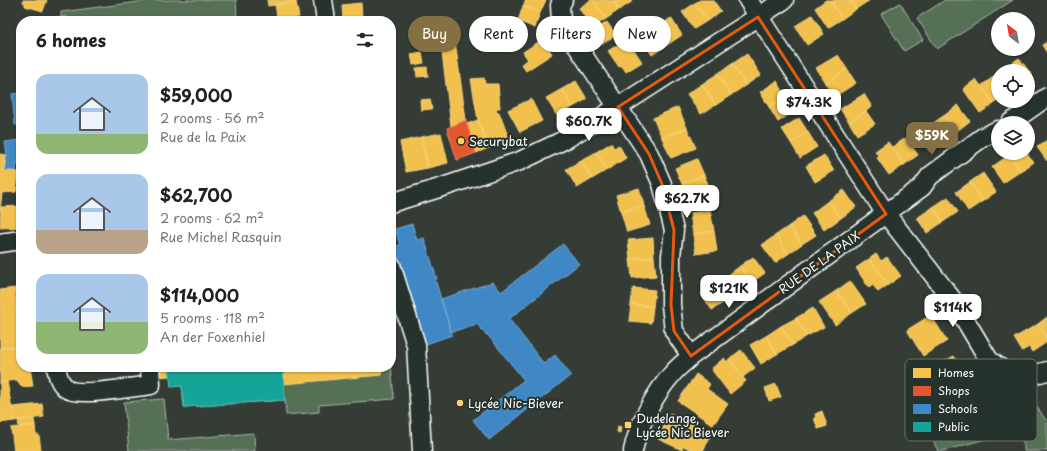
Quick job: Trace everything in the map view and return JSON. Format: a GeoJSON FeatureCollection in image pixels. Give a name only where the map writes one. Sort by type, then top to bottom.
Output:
{"type":"FeatureCollection","features":[{"type":"Feature","properties":{"kind":"street"},"geometry":{"type":"LineString","coordinates":[[323,0],[325,16]]}},
{"type":"Feature","properties":{"kind":"street"},"geometry":{"type":"LineString","coordinates":[[563,0],[560,5],[561,22],[649,154],[662,184],[674,230],[671,256],[671,305],[674,330],[691,356]]}},
{"type":"Feature","properties":{"kind":"street"},"geometry":{"type":"LineString","coordinates":[[748,0],[886,214],[956,304],[989,359]]}},
{"type":"Feature","properties":{"kind":"street"},"geometry":{"type":"LineString","coordinates":[[396,201],[520,161],[566,139],[784,0]]}},
{"type":"Feature","properties":{"kind":"street"},"geometry":{"type":"LineString","coordinates":[[1020,116],[1047,97]]}},
{"type":"Feature","properties":{"kind":"street","name":"RUE DE LA PAIX"},"geometry":{"type":"LineString","coordinates":[[633,451],[641,423],[659,392],[673,373],[691,356],[886,214],[922,187],[930,176],[983,137],[991,133]]}},
{"type":"Feature","properties":{"kind":"street"},"geometry":{"type":"LineString","coordinates":[[0,243],[16,241]]}},
{"type":"Feature","properties":{"kind":"street"},"geometry":{"type":"LineString","coordinates":[[396,281],[416,345],[422,451]]}},
{"type":"Feature","properties":{"kind":"street"},"geometry":{"type":"LineString","coordinates":[[1037,374],[1047,371]]}},
{"type":"Feature","properties":{"kind":"street"},"geometry":{"type":"LineString","coordinates":[[57,372],[58,379],[67,389],[81,393],[151,385],[150,372]]}},
{"type":"Feature","properties":{"kind":"highlighted area"},"geometry":{"type":"Polygon","coordinates":[[[758,17],[886,214],[691,356],[674,331],[671,305],[674,230],[662,184],[649,154],[618,107],[758,17]]]}},
{"type":"Feature","properties":{"kind":"green space"},"geometry":{"type":"Polygon","coordinates":[[[154,0],[236,0],[237,16],[61,16],[61,12],[154,0]]]}},
{"type":"Feature","properties":{"kind":"green space"},"geometry":{"type":"Polygon","coordinates":[[[945,0],[1013,0],[994,12],[991,12],[991,14],[937,49],[917,18],[945,0]]]}},
{"type":"Feature","properties":{"kind":"green space"},"geometry":{"type":"Polygon","coordinates":[[[900,3],[923,40],[904,51],[881,14],[900,3]]]}},
{"type":"Feature","properties":{"kind":"green space"},"geometry":{"type":"Polygon","coordinates":[[[170,372],[392,372],[394,399],[319,405],[319,412],[286,415],[285,400],[184,407],[182,386],[171,387],[170,372]]]}},
{"type":"Feature","properties":{"kind":"green space"},"geometry":{"type":"Polygon","coordinates":[[[164,399],[168,440],[254,433],[255,451],[129,451],[124,402],[164,399]]]}},
{"type":"Feature","properties":{"kind":"green space"},"geometry":{"type":"Polygon","coordinates":[[[1037,407],[1047,422],[1047,451],[1024,451],[1022,441],[1037,441],[1037,407]]]}},
{"type":"Feature","properties":{"kind":"green space"},"geometry":{"type":"Polygon","coordinates":[[[933,441],[978,441],[943,451],[938,451],[933,441]]]}},
{"type":"Feature","properties":{"kind":"building: Homes"},"geometry":{"type":"Polygon","coordinates":[[[23,0],[47,0],[43,11],[25,6],[23,0]]]}},
{"type":"Feature","properties":{"kind":"building: Homes"},"geometry":{"type":"Polygon","coordinates":[[[267,0],[297,0],[296,2],[268,6],[267,0]]]}},
{"type":"Feature","properties":{"kind":"building: Homes"},"geometry":{"type":"Polygon","coordinates":[[[526,0],[546,0],[540,13],[523,6],[526,0]]]}},
{"type":"Feature","properties":{"kind":"building: Homes"},"geometry":{"type":"Polygon","coordinates":[[[593,0],[604,16],[584,16],[579,8],[593,0]]]}},
{"type":"Feature","properties":{"kind":"building: Homes"},"geometry":{"type":"Polygon","coordinates":[[[593,0],[613,0],[619,10],[606,19],[593,0]]]}},
{"type":"Feature","properties":{"kind":"building: Homes"},"geometry":{"type":"Polygon","coordinates":[[[613,0],[632,0],[633,1],[619,10],[613,0]]]}},
{"type":"Feature","properties":{"kind":"building: Homes"},"geometry":{"type":"Polygon","coordinates":[[[700,0],[713,0],[721,11],[707,21],[695,3],[700,0]]]}},
{"type":"Feature","properties":{"kind":"building: Homes"},"geometry":{"type":"Polygon","coordinates":[[[826,0],[830,0],[842,19],[828,28],[815,8],[826,0]]]}},
{"type":"Feature","properties":{"kind":"building: Homes"},"geometry":{"type":"Polygon","coordinates":[[[830,0],[850,0],[856,9],[842,19],[830,0]]]}},
{"type":"Feature","properties":{"kind":"building: Homes"},"geometry":{"type":"Polygon","coordinates":[[[850,0],[870,0],[856,9],[850,0]]]}},
{"type":"Feature","properties":{"kind":"building: Homes"},"geometry":{"type":"Polygon","coordinates":[[[296,2],[299,16],[277,16],[275,5],[296,2]]]}},
{"type":"Feature","properties":{"kind":"building: Homes"},"geometry":{"type":"Polygon","coordinates":[[[361,3],[362,16],[343,16],[342,5],[361,3]]]}},
{"type":"Feature","properties":{"kind":"building: Homes"},"geometry":{"type":"Polygon","coordinates":[[[695,3],[707,21],[694,29],[682,12],[695,3]]]}},
{"type":"Feature","properties":{"kind":"building: Homes"},"geometry":{"type":"Polygon","coordinates":[[[523,6],[540,13],[539,16],[536,16],[535,28],[528,25],[528,16],[520,16],[523,6]]]}},
{"type":"Feature","properties":{"kind":"building: Homes"},"geometry":{"type":"Polygon","coordinates":[[[812,15],[824,34],[807,45],[795,26],[812,15]]]}},
{"type":"Feature","properties":{"kind":"building: Homes"},"geometry":{"type":"Polygon","coordinates":[[[671,18],[682,35],[671,42],[671,18]]]}},
{"type":"Feature","properties":{"kind":"building: Homes"},"geometry":{"type":"Polygon","coordinates":[[[607,22],[613,31],[613,37],[605,42],[605,23],[607,22]]]}},
{"type":"Feature","properties":{"kind":"building: Homes"},"geometry":{"type":"Polygon","coordinates":[[[1047,42],[1047,53],[1042,45],[1047,42]]]}},
{"type":"Feature","properties":{"kind":"building: Homes"},"geometry":{"type":"Polygon","coordinates":[[[536,44],[536,52],[551,52],[552,54],[526,71],[521,64],[528,60],[523,52],[528,52],[528,49],[536,44]]]}},
{"type":"Feature","properties":{"kind":"building: Homes"},"geometry":{"type":"Polygon","coordinates":[[[613,48],[613,52],[636,52],[642,62],[626,72],[622,66],[619,67],[608,51],[613,48]]]}},
{"type":"Feature","properties":{"kind":"building: Homes"},"geometry":{"type":"Polygon","coordinates":[[[422,52],[424,63],[413,65],[411,54],[422,52]]]}},
{"type":"Feature","properties":{"kind":"building: Homes"},"geometry":{"type":"Polygon","coordinates":[[[442,52],[457,52],[466,120],[451,126],[442,52]]]}},
{"type":"Feature","properties":{"kind":"building: Homes"},"geometry":{"type":"Polygon","coordinates":[[[747,54],[761,75],[746,85],[732,64],[747,54]]]}},
{"type":"Feature","properties":{"kind":"building: Homes"},"geometry":{"type":"Polygon","coordinates":[[[838,55],[847,69],[825,83],[816,68],[838,55]]]}},
{"type":"Feature","properties":{"kind":"building: Homes"},"geometry":{"type":"Polygon","coordinates":[[[1019,58],[1024,64],[1011,64],[1019,58]]]}},
{"type":"Feature","properties":{"kind":"building: Homes"},"geometry":{"type":"Polygon","coordinates":[[[732,64],[746,85],[731,95],[717,74],[732,64]]]}},
{"type":"Feature","properties":{"kind":"building: Homes"},"geometry":{"type":"Polygon","coordinates":[[[427,67],[428,76],[417,77],[416,68],[427,67]]]}},
{"type":"Feature","properties":{"kind":"building: Homes"},"geometry":{"type":"Polygon","coordinates":[[[847,69],[856,83],[834,97],[825,83],[847,69]]]}},
{"type":"Feature","properties":{"kind":"building: Homes"},"geometry":{"type":"Polygon","coordinates":[[[717,74],[731,95],[716,105],[702,84],[717,74]]]}},
{"type":"Feature","properties":{"kind":"building: Homes"},"geometry":{"type":"Polygon","coordinates":[[[484,78],[485,84],[498,84],[500,108],[496,108],[497,113],[499,112],[509,139],[489,148],[478,120],[471,79],[484,78]]]}},
{"type":"Feature","properties":{"kind":"building: Homes"},"geometry":{"type":"Polygon","coordinates":[[[976,79],[991,100],[991,106],[980,113],[963,89],[976,79]]]}},
{"type":"Feature","properties":{"kind":"building: Homes"},"geometry":{"type":"Polygon","coordinates":[[[991,79],[991,100],[981,86],[991,79]]]}},
{"type":"Feature","properties":{"kind":"building: Homes"},"geometry":{"type":"Polygon","coordinates":[[[576,81],[587,99],[573,107],[562,89],[576,81]]]}},
{"type":"Feature","properties":{"kind":"building: Homes"},"geometry":{"type":"Polygon","coordinates":[[[777,81],[786,96],[769,107],[760,92],[777,81]]]}},
{"type":"Feature","properties":{"kind":"building: Homes"},"geometry":{"type":"Polygon","coordinates":[[[702,84],[716,105],[701,114],[687,94],[702,84]]]}},
{"type":"Feature","properties":{"kind":"building: Homes"},"geometry":{"type":"Polygon","coordinates":[[[562,89],[573,107],[557,116],[546,98],[562,89]]]}},
{"type":"Feature","properties":{"kind":"building: Homes"},"geometry":{"type":"Polygon","coordinates":[[[864,94],[872,107],[849,122],[840,109],[864,94]]]}},
{"type":"Feature","properties":{"kind":"building: Homes"},"geometry":{"type":"Polygon","coordinates":[[[786,96],[796,110],[778,122],[769,107],[786,96]]]}},
{"type":"Feature","properties":{"kind":"building: Homes"},"geometry":{"type":"Polygon","coordinates":[[[430,99],[432,109],[421,110],[420,100],[430,99]]]}},
{"type":"Feature","properties":{"kind":"building: Homes"},"geometry":{"type":"Polygon","coordinates":[[[531,99],[542,121],[520,132],[508,110],[531,99]]]}},
{"type":"Feature","properties":{"kind":"building: Homes"},"geometry":{"type":"Polygon","coordinates":[[[958,105],[970,121],[957,131],[945,115],[958,105]]]}},
{"type":"Feature","properties":{"kind":"building: Homes"},"geometry":{"type":"Polygon","coordinates":[[[678,107],[687,128],[662,138],[653,118],[678,107]]]}},
{"type":"Feature","properties":{"kind":"building: Homes"},"geometry":{"type":"Polygon","coordinates":[[[866,111],[875,124],[857,135],[849,122],[866,111]]]}},
{"type":"Feature","properties":{"kind":"building: Homes"},"geometry":{"type":"Polygon","coordinates":[[[945,115],[957,131],[946,140],[933,123],[945,115]]]}},
{"type":"Feature","properties":{"kind":"building: Homes"},"geometry":{"type":"Polygon","coordinates":[[[799,118],[808,132],[791,143],[782,129],[799,118]]]}},
{"type":"Feature","properties":{"kind":"building: Homes"},"geometry":{"type":"Polygon","coordinates":[[[478,120],[489,148],[476,153],[467,124],[478,120]]]}},
{"type":"Feature","properties":{"kind":"building: Homes"},"geometry":{"type":"Polygon","coordinates":[[[933,123],[946,140],[930,152],[918,135],[933,123]]]}},
{"type":"Feature","properties":{"kind":"building: Homes"},"geometry":{"type":"Polygon","coordinates":[[[687,128],[696,148],[671,158],[662,138],[687,128]]]}},
{"type":"Feature","properties":{"kind":"building: Homes"},"geometry":{"type":"Polygon","coordinates":[[[808,132],[817,147],[800,158],[791,143],[808,132]]]}},
{"type":"Feature","properties":{"kind":"building: Homes"},"geometry":{"type":"Polygon","coordinates":[[[441,133],[448,163],[428,168],[421,137],[441,133]]]}},
{"type":"Feature","properties":{"kind":"building: Homes"},"geometry":{"type":"Polygon","coordinates":[[[421,137],[428,168],[406,172],[400,142],[421,137]]]}},
{"type":"Feature","properties":{"kind":"building: Homes"},"geometry":{"type":"Polygon","coordinates":[[[906,138],[918,155],[904,165],[892,147],[906,138]]]}},
{"type":"Feature","properties":{"kind":"building: Homes"},"geometry":{"type":"Polygon","coordinates":[[[1047,140],[1047,161],[1037,147],[1047,140]]]}},
{"type":"Feature","properties":{"kind":"building: Homes"},"geometry":{"type":"Polygon","coordinates":[[[888,142],[904,165],[889,175],[877,158],[879,157],[875,151],[888,142]]]}},
{"type":"Feature","properties":{"kind":"building: Homes"},"geometry":{"type":"Polygon","coordinates":[[[611,143],[614,148],[619,145],[626,158],[607,170],[596,152],[611,143]]]}},
{"type":"Feature","properties":{"kind":"building: Homes"},"geometry":{"type":"Polygon","coordinates":[[[596,152],[607,170],[592,179],[581,161],[596,152]]]}},
{"type":"Feature","properties":{"kind":"building: Homes"},"geometry":{"type":"Polygon","coordinates":[[[0,154],[7,155],[4,170],[0,170],[0,154]]]}},
{"type":"Feature","properties":{"kind":"building: Homes"},"geometry":{"type":"Polygon","coordinates":[[[824,155],[834,171],[815,182],[806,166],[824,155]]]}},
{"type":"Feature","properties":{"kind":"building: Homes"},"geometry":{"type":"Polygon","coordinates":[[[697,159],[704,175],[682,184],[675,168],[697,159]]]}},
{"type":"Feature","properties":{"kind":"building: Homes"},"geometry":{"type":"Polygon","coordinates":[[[1002,160],[1013,160],[1021,171],[1003,183],[992,167],[1002,160]]]}},
{"type":"Feature","properties":{"kind":"building: Homes"},"geometry":{"type":"Polygon","coordinates":[[[1013,160],[1032,160],[1033,162],[1021,171],[1013,160]]]}},
{"type":"Feature","properties":{"kind":"building: Homes"},"geometry":{"type":"Polygon","coordinates":[[[581,161],[592,179],[577,188],[566,169],[581,161]]]}},
{"type":"Feature","properties":{"kind":"building: Homes"},"geometry":{"type":"Polygon","coordinates":[[[0,170],[16,172],[16,192],[0,193],[0,170]]]}},
{"type":"Feature","properties":{"kind":"building: Homes"},"geometry":{"type":"Polygon","coordinates":[[[983,173],[996,192],[983,201],[970,182],[983,173]]]}},
{"type":"Feature","properties":{"kind":"building: Homes"},"geometry":{"type":"Polygon","coordinates":[[[704,175],[711,191],[688,200],[682,184],[704,175]]]}},
{"type":"Feature","properties":{"kind":"building: Homes"},"geometry":{"type":"Polygon","coordinates":[[[970,182],[983,201],[968,211],[956,192],[970,182]]]}},
{"type":"Feature","properties":{"kind":"building: Homes"},"geometry":{"type":"Polygon","coordinates":[[[639,188],[644,205],[621,212],[616,195],[639,188]]]}},
{"type":"Feature","properties":{"kind":"building: Homes"},"geometry":{"type":"Polygon","coordinates":[[[844,190],[856,207],[841,218],[828,201],[844,190]]]}},
{"type":"Feature","properties":{"kind":"building: Homes"},"geometry":{"type":"Polygon","coordinates":[[[0,193],[2,193],[0,211],[0,193]]]}},
{"type":"Feature","properties":{"kind":"building: Homes"},"geometry":{"type":"Polygon","coordinates":[[[948,197],[958,212],[943,222],[933,207],[948,197]]]}},
{"type":"Feature","properties":{"kind":"building: Homes"},"geometry":{"type":"Polygon","coordinates":[[[828,201],[841,218],[824,230],[812,213],[828,201]]]}},
{"type":"Feature","properties":{"kind":"building: Homes"},"geometry":{"type":"Polygon","coordinates":[[[644,205],[650,225],[627,232],[621,212],[644,205]]]}},
{"type":"Feature","properties":{"kind":"building: Homes"},"geometry":{"type":"Polygon","coordinates":[[[16,206],[16,227],[0,228],[1,207],[16,206]]]}},
{"type":"Feature","properties":{"kind":"building: Homes"},"geometry":{"type":"Polygon","coordinates":[[[933,207],[943,222],[927,233],[917,218],[933,207]]]}},
{"type":"Feature","properties":{"kind":"building: Homes"},"geometry":{"type":"Polygon","coordinates":[[[710,210],[714,231],[693,234],[690,213],[710,210]]]}},
{"type":"Feature","properties":{"kind":"building: Homes"},"geometry":{"type":"Polygon","coordinates":[[[803,216],[816,235],[802,244],[789,226],[803,216]]]}},
{"type":"Feature","properties":{"kind":"building: Homes"},"geometry":{"type":"Polygon","coordinates":[[[789,226],[802,244],[788,254],[776,235],[789,226]]]}},
{"type":"Feature","properties":{"kind":"building: Homes"},"geometry":{"type":"Polygon","coordinates":[[[714,231],[717,251],[696,254],[693,234],[714,231]]]}},
{"type":"Feature","properties":{"kind":"building: Homes"},"geometry":{"type":"Polygon","coordinates":[[[776,235],[788,254],[775,263],[762,245],[776,235]]]}},
{"type":"Feature","properties":{"kind":"building: Homes"},"geometry":{"type":"Polygon","coordinates":[[[653,238],[654,257],[630,259],[628,240],[653,238]]]}},
{"type":"Feature","properties":{"kind":"building: Homes"},"geometry":{"type":"Polygon","coordinates":[[[876,254],[881,261],[887,257],[901,276],[888,285],[869,259],[876,254]]]}},
{"type":"Feature","properties":{"kind":"building: Homes"},"geometry":{"type":"Polygon","coordinates":[[[654,257],[656,276],[632,278],[630,259],[654,257]]]}},
{"type":"Feature","properties":{"kind":"building: Homes"},"geometry":{"type":"Polygon","coordinates":[[[753,257],[765,273],[752,282],[740,266],[753,257]]]}},
{"type":"Feature","properties":{"kind":"building: Homes"},"geometry":{"type":"Polygon","coordinates":[[[869,259],[888,285],[878,292],[873,285],[869,288],[856,268],[869,259]]]}},
{"type":"Feature","properties":{"kind":"building: Homes"},"geometry":{"type":"Polygon","coordinates":[[[740,266],[752,282],[738,291],[727,276],[740,266]]]}},
{"type":"Feature","properties":{"kind":"building: Homes"},"geometry":{"type":"Polygon","coordinates":[[[727,276],[738,291],[726,301],[714,285],[727,276]]]}},
{"type":"Feature","properties":{"kind":"building: Homes"},"geometry":{"type":"Polygon","coordinates":[[[850,281],[866,304],[852,313],[836,291],[850,281]]]}},
{"type":"Feature","properties":{"kind":"building: Homes"},"geometry":{"type":"Polygon","coordinates":[[[714,285],[726,301],[712,310],[701,294],[714,285]]]}},
{"type":"Feature","properties":{"kind":"building: Homes"},"geometry":{"type":"Polygon","coordinates":[[[15,288],[16,346],[0,348],[0,290],[15,288]]]}},
{"type":"Feature","properties":{"kind":"building: Homes"},"geometry":{"type":"Polygon","coordinates":[[[633,288],[655,290],[653,307],[631,304],[633,288]]]}},
{"type":"Feature","properties":{"kind":"building: Homes"},"geometry":{"type":"Polygon","coordinates":[[[836,291],[852,313],[835,325],[819,302],[836,291]]]}},
{"type":"Feature","properties":{"kind":"building: Homes"},"geometry":{"type":"Polygon","coordinates":[[[631,304],[653,307],[651,323],[629,321],[631,304]]]}},
{"type":"Feature","properties":{"kind":"building: Homes"},"geometry":{"type":"Polygon","coordinates":[[[813,308],[824,327],[807,336],[796,318],[813,308]]]}},
{"type":"Feature","properties":{"kind":"building: Homes"},"geometry":{"type":"Polygon","coordinates":[[[931,315],[947,341],[923,356],[907,330],[931,315]]]}},
{"type":"Feature","properties":{"kind":"building: Homes"},"geometry":{"type":"Polygon","coordinates":[[[1047,317],[1047,338],[1038,324],[1047,317]]]}},
{"type":"Feature","properties":{"kind":"building: Homes"},"geometry":{"type":"Polygon","coordinates":[[[796,318],[807,336],[793,345],[781,326],[796,318]]]}},
{"type":"Feature","properties":{"kind":"building: Homes"},"geometry":{"type":"Polygon","coordinates":[[[1038,324],[1047,338],[1047,342],[1032,352],[1029,347],[1022,351],[1014,338],[1038,324]]]}},
{"type":"Feature","properties":{"kind":"building: Homes"},"geometry":{"type":"Polygon","coordinates":[[[781,326],[793,345],[777,354],[766,336],[781,326]]]}},
{"type":"Feature","properties":{"kind":"building: Homes"},"geometry":{"type":"Polygon","coordinates":[[[766,336],[777,354],[761,364],[750,345],[766,336]]]}},
{"type":"Feature","properties":{"kind":"building: Homes"},"geometry":{"type":"Polygon","coordinates":[[[16,346],[16,372],[31,372],[33,386],[22,387],[17,380],[0,382],[0,348],[16,346]]]}},
{"type":"Feature","properties":{"kind":"building: Homes"},"geometry":{"type":"Polygon","coordinates":[[[741,350],[755,368],[743,377],[729,359],[741,350]]]}},
{"type":"Feature","properties":{"kind":"building: Homes"},"geometry":{"type":"Polygon","coordinates":[[[954,356],[956,359],[948,359],[954,356]]]}},
{"type":"Feature","properties":{"kind":"building: Homes"},"geometry":{"type":"Polygon","coordinates":[[[724,358],[727,362],[729,359],[746,381],[730,394],[711,369],[724,358]]]}},
{"type":"Feature","properties":{"kind":"building: Homes"},"geometry":{"type":"Polygon","coordinates":[[[158,372],[170,372],[170,376],[159,377],[158,372]]]}},
{"type":"Feature","properties":{"kind":"building: Homes"},"geometry":{"type":"Polygon","coordinates":[[[283,372],[382,372],[382,375],[284,384],[283,372]]]}},
{"type":"Feature","properties":{"kind":"building: Homes"},"geometry":{"type":"Polygon","coordinates":[[[696,374],[710,384],[707,389],[728,404],[713,425],[678,401],[696,374]]]}},
{"type":"Feature","properties":{"kind":"building: Homes"},"geometry":{"type":"Polygon","coordinates":[[[7,381],[14,421],[0,423],[0,382],[7,381]]]}},
{"type":"Feature","properties":{"kind":"building: Homes"},"geometry":{"type":"Polygon","coordinates":[[[776,384],[781,397],[769,401],[765,388],[776,384]]]}},
{"type":"Feature","properties":{"kind":"building: Homes"},"geometry":{"type":"Polygon","coordinates":[[[42,404],[44,417],[14,421],[12,407],[42,404]]]}},
{"type":"Feature","properties":{"kind":"building: Homes"},"geometry":{"type":"Polygon","coordinates":[[[822,411],[827,426],[818,429],[814,418],[816,417],[815,414],[822,411]]]}},
{"type":"Feature","properties":{"kind":"building: Homes"},"geometry":{"type":"Polygon","coordinates":[[[670,413],[712,432],[703,451],[694,451],[683,446],[682,450],[658,439],[670,413]]]}},
{"type":"Feature","properties":{"kind":"building: Homes"},"geometry":{"type":"Polygon","coordinates":[[[34,419],[35,425],[19,427],[18,420],[34,419]]]}},
{"type":"Feature","properties":{"kind":"building: Homes"},"geometry":{"type":"Polygon","coordinates":[[[35,425],[36,435],[39,435],[41,451],[14,451],[11,428],[35,425]]]}},
{"type":"Feature","properties":{"kind":"building: Homes"},"geometry":{"type":"Polygon","coordinates":[[[618,426],[621,427],[620,433],[617,432],[618,426]]]}},
{"type":"Feature","properties":{"kind":"building: Shops","name":"Securybat"},"geometry":{"type":"Polygon","coordinates":[[[466,120],[476,153],[457,160],[447,128],[466,120]]]}},
{"type":"Feature","properties":{"kind":"building: Schools"},"geometry":{"type":"Polygon","coordinates":[[[12,94],[16,94],[15,125],[12,94]]]}},
{"type":"Feature","properties":{"kind":"building: Schools"},"geometry":{"type":"Polygon","coordinates":[[[16,141],[16,171],[5,170],[7,155],[5,142],[16,141]]]}},
{"type":"Feature","properties":{"kind":"building: Schools"},"geometry":{"type":"Polygon","coordinates":[[[412,224],[417,240],[424,238],[452,335],[426,344],[408,287],[406,288],[396,256],[396,246],[400,245],[396,229],[412,224]]]}},
{"type":"Feature","properties":{"kind":"building: Schools"},"geometry":{"type":"Polygon","coordinates":[[[563,244],[579,264],[509,319],[544,364],[555,355],[571,375],[489,440],[473,420],[524,380],[487,334],[486,335],[477,324],[451,332],[441,299],[493,282],[501,292],[563,244]]]}},
{"type":"Feature","properties":{"kind":"building: Public"},"geometry":{"type":"Polygon","coordinates":[[[170,372],[283,372],[285,400],[184,407],[182,386],[171,387],[170,372]]]}},
{"type":"Feature","properties":{"kind":"place","name":"Securybat"},"geometry":{"type":"Point","coordinates":[461,141]}},
{"type":"Feature","properties":{"kind":"place","name":"Lycée Nic-Biever"},"geometry":{"type":"Point","coordinates":[460,403]}},
{"type":"Feature","properties":{"kind":"place","name":"Dudelange, Lycée Nic Biever"},"geometry":{"type":"Point","coordinates":[628,425]}}]}
